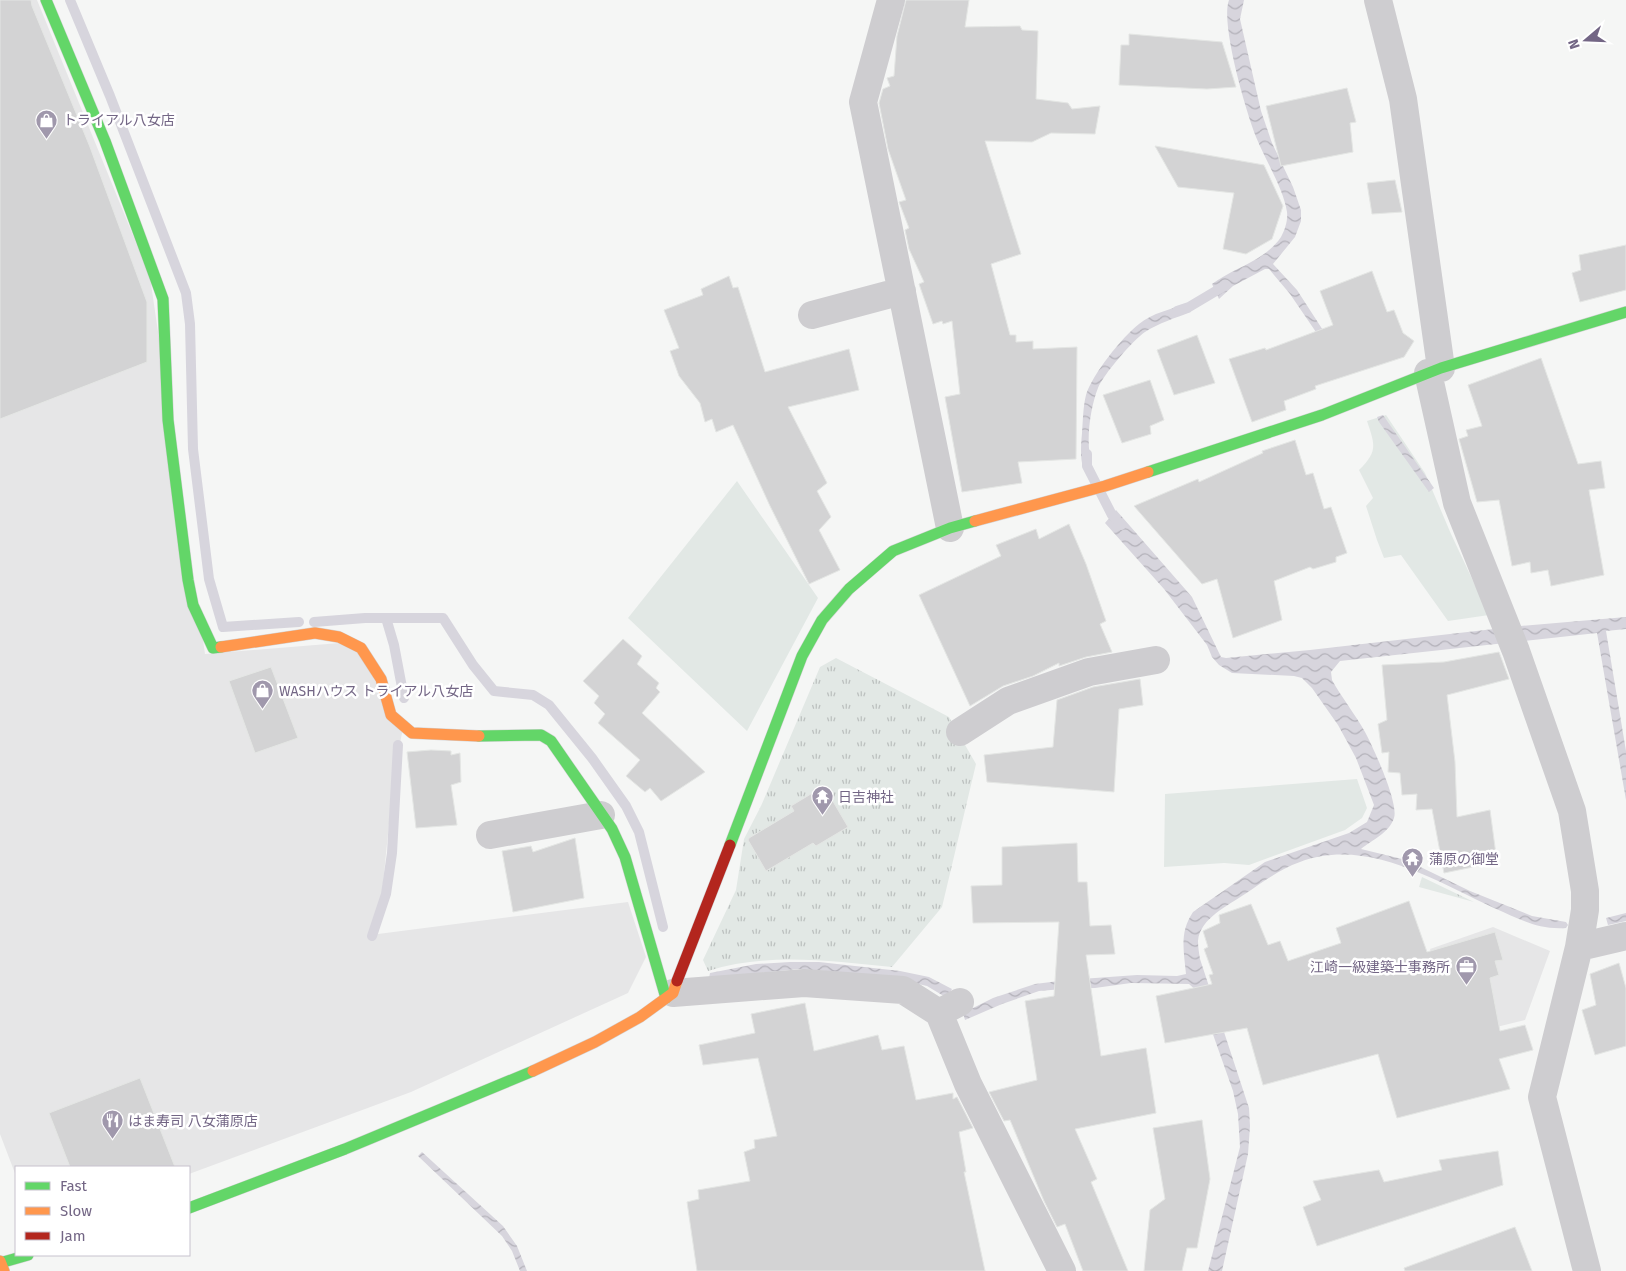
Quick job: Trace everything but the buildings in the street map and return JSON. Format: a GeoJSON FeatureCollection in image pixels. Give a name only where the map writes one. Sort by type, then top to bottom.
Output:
{"type":"FeatureCollection","features":[{"type":"Feature","properties":{"kind":"main road"},"geometry":{"type":"LineString","coordinates":[[46,0],[105,141],[163,299],[168,420],[188,580],[193,605],[213,648],[315,633],[339,637],[361,648],[380,680],[391,715],[412,733],[460,736],[541,735],[551,741],[612,829],[625,858],[670,995]]}},
{"type":"Feature","properties":{"kind":"main road"},"geometry":{"type":"LineString","coordinates":[[190,1208],[345,1149],[527,1074],[595,1042],[640,1017],[670,995],[802,656],[822,620],[849,589],[893,551],[950,528],[1090,491],[1322,415],[1434,371],[1626,312]]}},
{"type":"Feature","properties":{"kind":"main road"},"geometry":{"type":"LineString","coordinates":[[4,1271],[0,1262],[24,1256]]}},
{"type":"Feature","properties":{"kind":"street"},"geometry":{"type":"LineString","coordinates":[[891,0],[863,102],[950,528]]}},
{"type":"Feature","properties":{"kind":"street"},"geometry":{"type":"LineString","coordinates":[[1378,0],[1404,99],[1434,371],[1457,503],[1516,651],[1572,810],[1585,891],[1585,910],[1579,947],[1542,1097],[1587,1271]]}},
{"type":"Feature","properties":{"kind":"street"},"geometry":{"type":"LineString","coordinates":[[812,315],[902,292]]}},
{"type":"Feature","properties":{"kind":"street"},"geometry":{"type":"LineString","coordinates":[[960,732],[1008,702],[1026,695],[1089,672],[1156,660]]}},
{"type":"Feature","properties":{"kind":"street"},"geometry":{"type":"LineString","coordinates":[[490,835],[601,815]]}},
{"type":"Feature","properties":{"kind":"street"},"geometry":{"type":"LineString","coordinates":[[1579,947],[1626,936]]}},
{"type":"Feature","properties":{"kind":"street"},"geometry":{"type":"LineString","coordinates":[[670,995],[804,984],[903,990],[948,1008],[968,1084],[1062,1271]]}},
{"type":"Feature","properties":{"kind":"shaded area"},"geometry":{"type":"Polygon","coordinates":[[[0,0],[37,0],[150,277],[205,654],[352,642],[403,728],[394,773],[378,934],[628,902],[646,957],[628,993],[411,1092],[190,1174],[190,1166],[15,1166],[15,1173],[0,1134],[0,0]]]}},
{"type":"Feature","properties":{"kind":"shaded area"},"geometry":{"type":"Polygon","coordinates":[[[1493,927],[1550,951],[1525,1020],[1415,1047],[1432,955],[1430,949],[1493,927]]]}},
{"type":"Feature","properties":{"kind":"green space"},"geometry":{"type":"Polygon","coordinates":[[[1386,415],[1425,473],[1489,615],[1448,621],[1401,555],[1384,558],[1366,506],[1373,498],[1359,470],[1369,458],[1373,447],[1367,421],[1386,415]]]}},
{"type":"Feature","properties":{"kind":"green space"},"geometry":{"type":"Polygon","coordinates":[[[737,481],[818,598],[747,731],[628,618],[737,481]]]}},
{"type":"Feature","properties":{"kind":"green space"},"geometry":{"type":"Polygon","coordinates":[[[836,658],[949,717],[976,764],[942,907],[892,967],[823,961],[776,960],[730,965],[708,971],[703,960],[736,890],[744,839],[761,806],[820,667],[836,658]]]}},
{"type":"Feature","properties":{"kind":"green space"},"geometry":{"type":"Polygon","coordinates":[[[1357,779],[1367,808],[1362,818],[1345,830],[1249,865],[1224,863],[1164,867],[1165,794],[1357,779]]]}},
{"type":"Feature","properties":{"kind":"green space"},"geometry":{"type":"Polygon","coordinates":[[[1422,877],[1474,902],[1419,887],[1422,877]]]}},
{"type":"Feature","properties":{"kind":"water"},"geometry":{"type":"Polygon","coordinates":[[[1229,0],[1244,0],[1240,19],[1261,111],[1272,143],[1293,187],[1301,210],[1301,221],[1295,237],[1273,264],[1297,290],[1350,372],[1346,376],[1290,294],[1269,269],[1265,269],[1233,286],[1219,299],[1212,284],[1258,258],[1274,245],[1281,237],[1287,218],[1282,194],[1256,137],[1235,68],[1228,28],[1227,11],[1229,0]]]}},
{"type":"Feature","properties":{"kind":"water"},"geometry":{"type":"Polygon","coordinates":[[[1188,303],[1191,312],[1161,323],[1145,332],[1133,342],[1101,382],[1095,396],[1089,426],[1089,446],[1092,464],[1083,467],[1081,446],[1084,404],[1094,377],[1116,347],[1144,320],[1188,303]]]}},
{"type":"Feature","properties":{"kind":"water"},"geometry":{"type":"Polygon","coordinates":[[[1383,415],[1434,488],[1429,492],[1379,422],[1377,417],[1383,415]]]}},
{"type":"Feature","properties":{"kind":"water"},"geometry":{"type":"Polygon","coordinates":[[[1116,510],[1192,597],[1221,657],[1310,650],[1520,626],[1626,617],[1626,629],[1606,631],[1626,751],[1626,800],[1597,633],[1340,661],[1331,672],[1332,680],[1361,725],[1374,750],[1389,788],[1395,811],[1392,823],[1388,828],[1361,849],[1406,860],[1470,891],[1532,916],[1566,922],[1568,925],[1566,928],[1556,928],[1529,923],[1424,875],[1375,858],[1350,855],[1325,856],[1293,865],[1265,880],[1210,919],[1200,933],[1198,941],[1200,959],[1249,1108],[1250,1126],[1248,1154],[1222,1271],[1208,1271],[1240,1147],[1238,1114],[1233,1091],[1198,992],[1189,984],[1131,983],[1095,988],[1039,991],[965,1020],[963,1013],[993,998],[1035,984],[1137,975],[1177,976],[1186,974],[1184,935],[1193,912],[1265,862],[1349,833],[1367,822],[1374,805],[1356,758],[1338,725],[1312,688],[1302,678],[1294,676],[1232,673],[1219,665],[1212,657],[1207,645],[1164,589],[1105,523],[1116,510]]]}},
{"type":"Feature","properties":{"kind":"water"},"geometry":{"type":"Polygon","coordinates":[[[1626,913],[1626,921],[1608,925],[1606,918],[1626,913]]]}},
{"type":"Feature","properties":{"kind":"water"},"geometry":{"type":"Polygon","coordinates":[[[819,962],[900,971],[929,977],[952,989],[947,998],[927,986],[914,983],[798,969],[709,978],[710,973],[756,964],[819,962]]]}},
{"type":"Feature","properties":{"kind":"water"},"geometry":{"type":"Polygon","coordinates":[[[422,1152],[503,1226],[517,1246],[527,1271],[520,1271],[512,1251],[502,1236],[418,1156],[422,1152]]]}},
{"type":"Feature","properties":{"kind":"waterway"},"geometry":{"type":"LineString","coordinates":[[70,0],[110,96],[186,293],[190,324],[193,449],[209,579],[223,627],[299,622]]}},
{"type":"Feature","properties":{"kind":"waterway"},"geometry":{"type":"LineString","coordinates":[[1177,311],[1189,307],[1226,285]]}},
{"type":"Feature","properties":{"kind":"waterway"},"geometry":{"type":"LineString","coordinates":[[1087,454],[1087,466],[1112,515],[1121,525]]}},
{"type":"Feature","properties":{"kind":"waterway"},"geometry":{"type":"LineString","coordinates":[[314,622],[365,618],[443,618],[473,665],[494,691],[533,695],[549,705],[592,758],[626,806],[639,832],[663,927]]}},
{"type":"Feature","properties":{"kind":"waterway"},"geometry":{"type":"LineString","coordinates":[[386,618],[394,645],[404,698]]}},
{"type":"Feature","properties":{"kind":"waterway"},"geometry":{"type":"LineString","coordinates":[[372,936],[386,894],[392,853],[398,745]]}},
{"type":"Feature","properties":{"kind":"traffic: fast"},"geometry":{"type":"LineString","coordinates":[[46,0],[105,141],[163,299],[168,420],[188,580],[193,605],[213,648],[221,647]]}},
{"type":"Feature","properties":{"kind":"traffic: fast"},"geometry":{"type":"LineString","coordinates":[[1148,472],[1322,415],[1441,368],[1626,312]]}},
{"type":"Feature","properties":{"kind":"traffic: fast"},"geometry":{"type":"LineString","coordinates":[[730,845],[802,656],[822,620],[849,589],[893,551],[950,528],[975,521]]}},
{"type":"Feature","properties":{"kind":"traffic: fast"},"geometry":{"type":"LineString","coordinates":[[479,736],[541,735],[551,741],[612,829],[625,857],[666,998]]}},
{"type":"Feature","properties":{"kind":"traffic: fast"},"geometry":{"type":"LineString","coordinates":[[190,1208],[345,1149],[533,1071]]}},
{"type":"Feature","properties":{"kind":"traffic: fast"},"geometry":{"type":"LineString","coordinates":[[0,1263],[24,1256]]}},
{"type":"Feature","properties":{"kind":"traffic: slow"},"geometry":{"type":"LineString","coordinates":[[975,521],[1105,486],[1148,472]]}},
{"type":"Feature","properties":{"kind":"traffic: slow"},"geometry":{"type":"LineString","coordinates":[[221,647],[315,633],[339,637],[361,648],[381,679],[391,715],[412,733],[479,736]]}},
{"type":"Feature","properties":{"kind":"traffic: slow"},"geometry":{"type":"LineString","coordinates":[[533,1071],[595,1042],[640,1017],[673,993],[677,981]]}},
{"type":"Feature","properties":{"kind":"traffic: slow"},"geometry":{"type":"LineString","coordinates":[[0,1261],[4,1271]]}},
{"type":"Feature","properties":{"kind":"traffic: jam"},"geometry":{"type":"LineString","coordinates":[[677,981],[730,845]]}},
{"type":"Feature","properties":{"kind":"place","name":"トライアル八女店"},"geometry":{"type":"Point","coordinates":[47,139]}},
{"type":"Feature","properties":{"kind":"place","name":"WASHハウス トライアル八女店"},"geometry":{"type":"Point","coordinates":[263,710]}},
{"type":"Feature","properties":{"kind":"place","name":"日吉神社"},"geometry":{"type":"Point","coordinates":[822,816]}},
{"type":"Feature","properties":{"kind":"place","name":"蒲原の御堂"},"geometry":{"type":"Point","coordinates":[1413,878]}},
{"type":"Feature","properties":{"kind":"place","name":"江崎一級建築士事務所"},"geometry":{"type":"Point","coordinates":[1466,986]}},
{"type":"Feature","properties":{"kind":"place","name":"はま寿司 八女蒲原店"},"geometry":{"type":"Point","coordinates":[112,1140]}}]}
